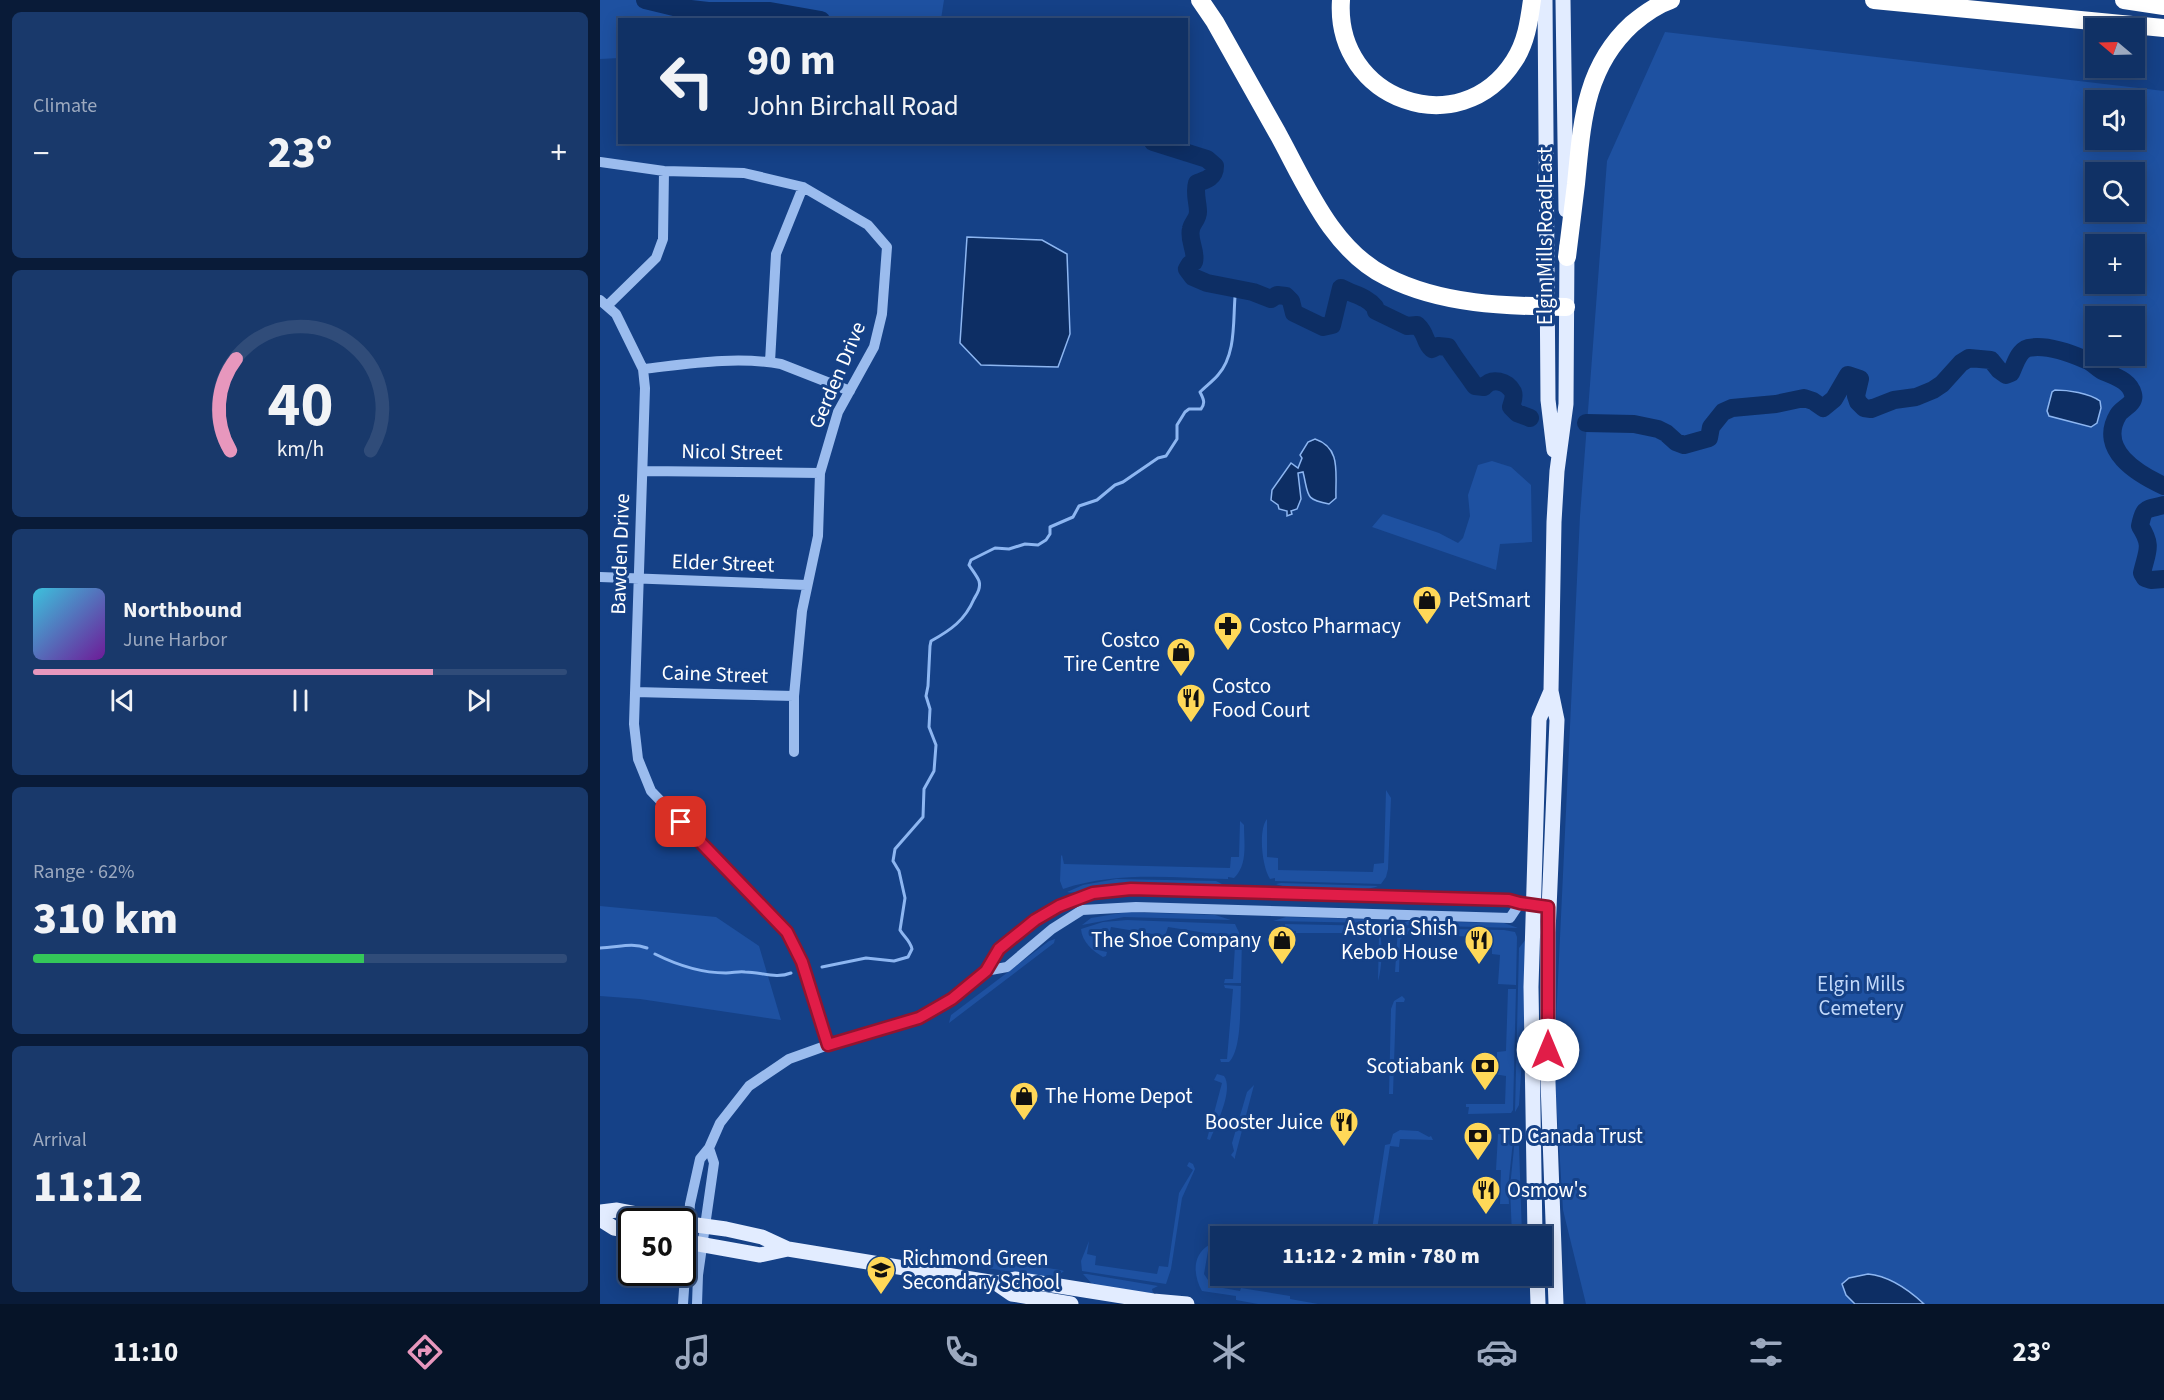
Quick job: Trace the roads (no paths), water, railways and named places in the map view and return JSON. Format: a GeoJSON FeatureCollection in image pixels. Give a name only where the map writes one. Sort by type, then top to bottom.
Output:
{"type":"FeatureCollection","features":[{"type":"Feature","properties":{"kind":"highway"},"geometry":{"type":"LineString","coordinates":[[1200,0],[1215,22],[1319,208],[1340,239],[1361,259],[1385,276],[1437,296],[1477,303],[1566,307]]}},
{"type":"Feature","properties":{"kind":"highway"},"geometry":{"type":"LineString","coordinates":[[1341,0],[1342,31],[1350,53],[1362,72],[1389,93],[1404,100],[1424,105],[1443,105],[1477,95],[1492,86],[1505,74],[1515,60],[1527,34],[1532,0]]}},
{"type":"Feature","properties":{"kind":"highway"},"geometry":{"type":"LineString","coordinates":[[1567,257],[1582,123],[1592,83],[1604,58],[1620,35],[1644,14],[1671,0]]}},
{"type":"Feature","properties":{"kind":"highway"},"geometry":{"type":"LineString","coordinates":[[1874,0],[2164,28]]}},
{"type":"Feature","properties":{"kind":"highway"},"geometry":{"type":"LineString","coordinates":[[2124,0],[2164,6]]}},
{"type":"Feature","properties":{"kind":"main road","name":"Elgin Mills Road East"},"geometry":{"type":"LineString","coordinates":[[1545,0],[1548,400],[1557,471]]}},
{"type":"Feature","properties":{"kind":"main road","name":"Elgin Mills Road East"},"geometry":{"type":"LineString","coordinates":[[1535,1226],[1531,987],[1534,905],[1557,720],[1551,691],[1554,522],[1557,471],[1566,404],[1567,257],[1563,0]]}},
{"type":"Feature","properties":{"kind":"main road","name":"Elgin Mills Road East"},"geometry":{"type":"LineString","coordinates":[[1534,905],[1548,1082],[1556,1304]]}},
{"type":"Feature","properties":{"kind":"main road"},"geometry":{"type":"LineString","coordinates":[[600,1212],[618,1210]]}},
{"type":"Feature","properties":{"kind":"main road"},"geometry":{"type":"LineString","coordinates":[[600,1219],[618,1229]]}},
{"type":"Feature","properties":{"kind":"main road"},"geometry":{"type":"LineString","coordinates":[[696,1225],[762,1237],[788,1250],[996,1283],[1015,1279],[1187,1304]]}},
{"type":"Feature","properties":{"kind":"main road"},"geometry":{"type":"LineString","coordinates":[[696,1243],[760,1255],[788,1250]]}},
{"type":"Feature","properties":{"kind":"main road"},"geometry":{"type":"LineString","coordinates":[[996,1283],[1012,1294],[1071,1304]]}},
{"type":"Feature","properties":{"kind":"main road"},"geometry":{"type":"LineString","coordinates":[[1537,1286],[1538,1304]]}},
{"type":"Feature","properties":{"kind":"street","name":"Gerden Drive"},"geometry":{"type":"LineString","coordinates":[[600,162],[664,171],[744,173],[803,187],[868,225],[887,247],[882,314],[874,347],[838,412],[820,473],[818,536],[802,611],[794,696],[795,752]]}},
{"type":"Feature","properties":{"kind":"street"},"geometry":{"type":"LineString","coordinates":[[604,303],[656,258],[663,239],[664,171]]}},
{"type":"Feature","properties":{"kind":"street"},"geometry":{"type":"LineString","coordinates":[[770,362],[776,254],[803,187]]}},
{"type":"Feature","properties":{"kind":"street","name":"Bawden Drive"},"geometry":{"type":"LineString","coordinates":[[604,303],[616,314],[643,369],[645,388],[634,724],[638,759],[651,791],[787,932],[802,962],[828,1045]]}},
{"type":"Feature","properties":{"kind":"street"},"geometry":{"type":"LineString","coordinates":[[643,369],[720,361],[770,362],[781,364],[850,391]]}},
{"type":"Feature","properties":{"kind":"street","name":"Nicol Street"},"geometry":{"type":"LineString","coordinates":[[643,471],[820,473]]}},
{"type":"Feature","properties":{"kind":"street","name":"Elder Street"},"geometry":{"type":"LineString","coordinates":[[600,578],[807,585]]}},
{"type":"Feature","properties":{"kind":"street","name":"Caine Street"},"geometry":{"type":"LineString","coordinates":[[635,692],[794,696]]}},
{"type":"Feature","properties":{"kind":"street"},"geometry":{"type":"LineString","coordinates":[[686,1208],[700,1159],[709,1148],[720,1123],[749,1086],[789,1059],[919,1018],[952,999],[986,971],[999,949],[1035,920],[1071,900],[1104,891],[1158,889],[1509,900],[1534,905]]}},
{"type":"Feature","properties":{"kind":"street"},"geometry":{"type":"LineString","coordinates":[[986,971],[1007,967],[1053,929],[1082,910],[1136,907],[1510,918],[1534,905]]}},
{"type":"Feature","properties":{"kind":"street"},"geometry":{"type":"LineString","coordinates":[[697,1304],[698,1275],[714,1162],[709,1148]]}},
{"type":"Feature","properties":{"kind":"street"},"geometry":{"type":"LineString","coordinates":[[683,1304],[684,1286]]}},
{"type":"Feature","properties":{"kind":"waterway"},"geometry":{"type":"LineString","coordinates":[[645,0],[674,7],[708,11],[770,11],[810,18]]}},
{"type":"Feature","properties":{"kind":"waterway"},"geometry":{"type":"LineString","coordinates":[[1159,144],[1207,159],[1215,166],[1212,175],[1197,183],[1196,187],[1198,214],[1190,233],[1195,258],[1187,269],[1193,277],[1207,283],[1253,292],[1271,299],[1277,295],[1286,296],[1291,301],[1294,313],[1323,327],[1332,325],[1341,288],[1368,300],[1376,311],[1407,326],[1417,325],[1432,349],[1438,346],[1448,347],[1475,386],[1484,387],[1495,381],[1507,385],[1514,394],[1511,407],[1517,413],[1530,418]]}},
{"type":"Feature","properties":{"kind":"waterway"},"geometry":{"type":"LineString","coordinates":[[822,967],[866,958],[894,961],[908,957],[912,949],[900,930],[905,898],[899,871],[893,861],[895,849],[923,817],[924,789],[934,771],[936,745],[929,727],[930,709],[926,696],[931,641],[962,619],[977,593],[979,581],[969,565],[971,560],[995,548],[1009,549],[1025,544],[1038,545],[1046,540],[1050,534],[1050,527],[1073,517],[1079,506],[1097,500],[1115,485],[1158,458],[1166,456],[1177,439],[1177,425],[1185,412],[1189,409],[1203,407],[1200,392],[1218,375],[1228,358],[1231,348],[1235,297],[1238,290]]}},
{"type":"Feature","properties":{"kind":"waterway"},"geometry":{"type":"LineString","coordinates":[[1586,423],[1634,424],[1658,429],[1684,445],[1709,438],[1711,427],[1723,412],[1732,408],[1776,404],[1804,398],[1823,408],[1834,399],[1848,375],[1860,379],[1856,396],[1858,402],[1864,408],[1871,409],[1894,400],[1916,397],[1933,390],[1969,358],[1991,360],[2006,375],[2011,373],[2019,355],[2025,350],[2042,347],[2065,352],[2088,361],[2128,385],[2133,397],[2131,403],[2118,415],[2113,428],[2116,450],[2132,467],[2164,486]]}},
{"type":"Feature","properties":{"kind":"waterway"},"geometry":{"type":"LineString","coordinates":[[2164,505],[2147,510],[2140,526],[2148,544],[2142,573],[2145,578],[2151,580],[2164,579]]}},
{"type":"Feature","properties":{"kind":"waterway"},"geometry":{"type":"LineString","coordinates":[[600,948],[630,945],[647,948]]}},
{"type":"Feature","properties":{"kind":"waterway"},"geometry":{"type":"LineString","coordinates":[[655,954],[681,965],[707,972],[774,975],[791,973]]}},
{"type":"Feature","properties":{"kind":"place","name":"PetSmart"},"geometry":{"type":"Point","coordinates":[1427,626]}},
{"type":"Feature","properties":{"kind":"place","name":"Costco Pharmacy"},"geometry":{"type":"Point","coordinates":[1228,652]}},
{"type":"Feature","properties":{"kind":"place","name":"Costco Tire Centre"},"geometry":{"type":"Point","coordinates":[1181,678]}},
{"type":"Feature","properties":{"kind":"place","name":"Costco Food Court"},"geometry":{"type":"Point","coordinates":[1191,724]}},
{"type":"Feature","properties":{"kind":"place","name":"The Shoe Company"},"geometry":{"type":"Point","coordinates":[1282,966]}},
{"type":"Feature","properties":{"kind":"place","name":"Astoria Shish Kebob House"},"geometry":{"type":"Point","coordinates":[1479,966]}},
{"type":"Feature","properties":{"kind":"place","name":"Scotiabank"},"geometry":{"type":"Point","coordinates":[1485,1092]}},
{"type":"Feature","properties":{"kind":"place","name":"The Home Depot"},"geometry":{"type":"Point","coordinates":[1024,1122]}},
{"type":"Feature","properties":{"kind":"place","name":"Booster Juice"},"geometry":{"type":"Point","coordinates":[1344,1148]}},
{"type":"Feature","properties":{"kind":"place","name":"TD Canada Trust"},"geometry":{"type":"Point","coordinates":[1478,1162]}},
{"type":"Feature","properties":{"kind":"place","name":"Osmow's"},"geometry":{"type":"Point","coordinates":[1486,1216]}},
{"type":"Feature","properties":{"kind":"place","name":"Richmond Green Secondary School"},"geometry":{"type":"Point","coordinates":[881,1296]}},
{"type":"Feature","properties":{"kind":"park label","name":"Elgin Mills Cemetery"},"geometry":{"type":"Point","coordinates":[1861,996]}}]}
